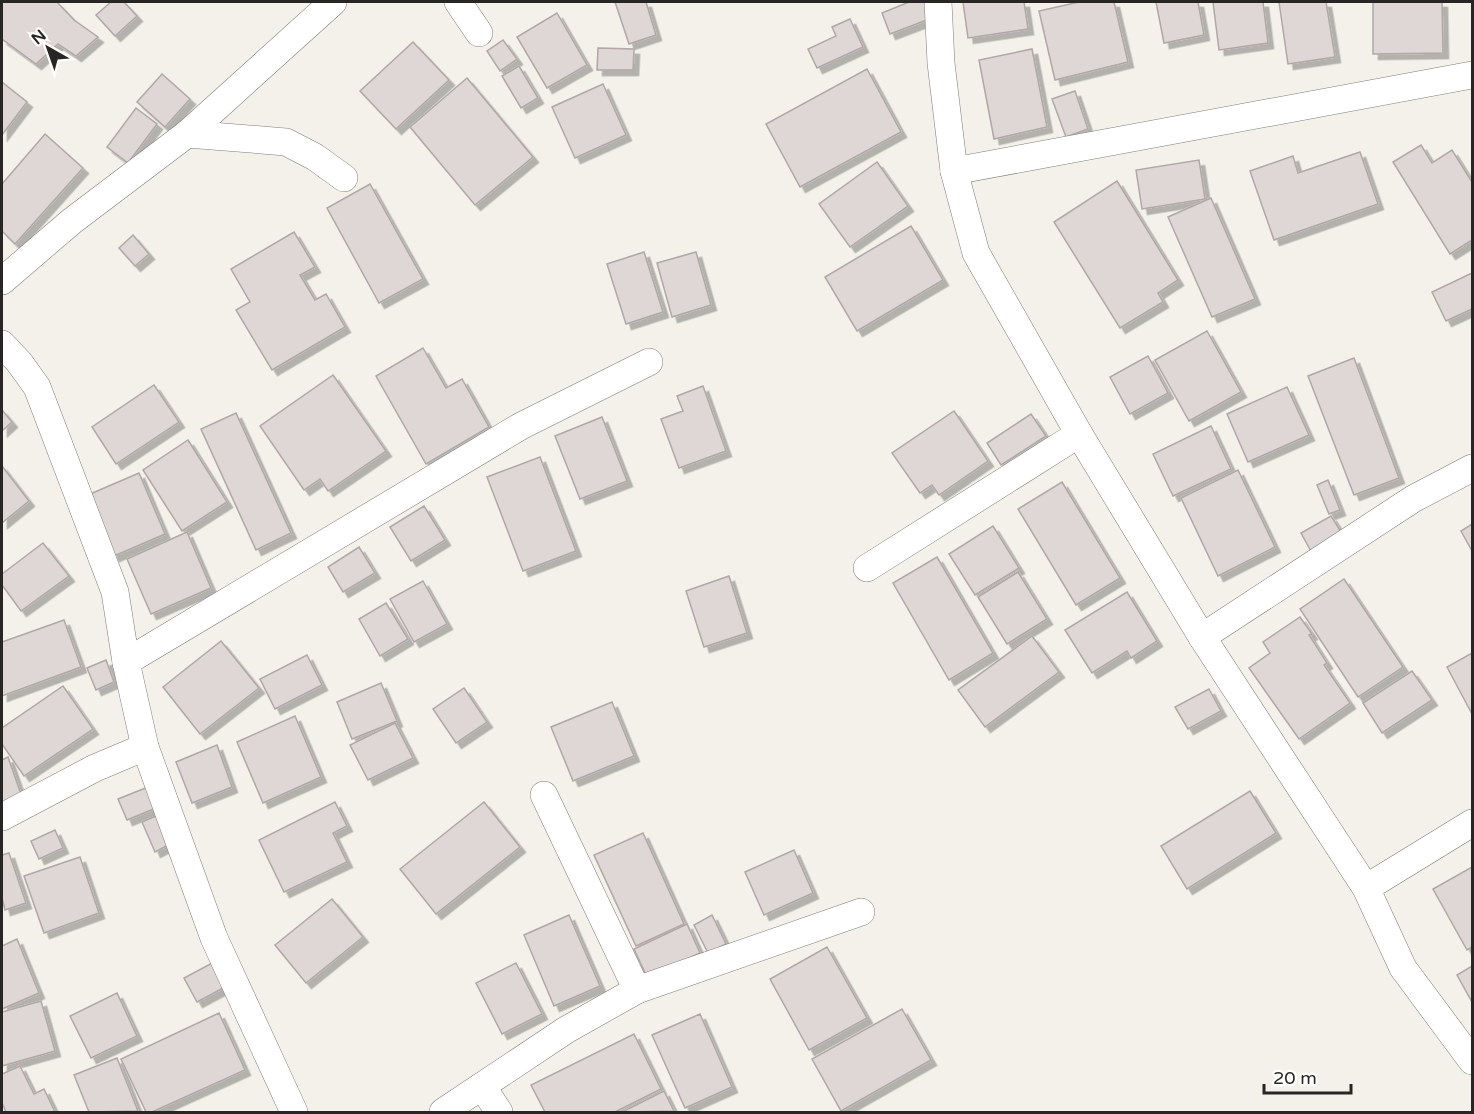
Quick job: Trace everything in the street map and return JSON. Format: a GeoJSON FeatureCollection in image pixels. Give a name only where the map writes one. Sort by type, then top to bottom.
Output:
{"type":"FeatureCollection","features":[{"type":"Feature","properties":{"kind":"street"},"geometry":{"type":"LineString","coordinates":[[2,281],[72,221],[187,134],[333,2]]}},
{"type":"Feature","properties":{"kind":"street"},"geometry":{"type":"LineString","coordinates":[[458,2],[479,33]]}},
{"type":"Feature","properties":{"kind":"street"},"geometry":{"type":"LineString","coordinates":[[938,2],[941,63],[954,171],[976,253],[1079,434],[1202,637],[1366,888],[1403,968],[1473,1061]]}},
{"type":"Feature","properties":{"kind":"street"},"geometry":{"type":"LineString","coordinates":[[954,171],[1473,75]]}},
{"type":"Feature","properties":{"kind":"street"},"geometry":{"type":"LineString","coordinates":[[187,134],[286,142],[315,157],[344,178]]}},
{"type":"Feature","properties":{"kind":"street"},"geometry":{"type":"LineString","coordinates":[[2,344],[19,362],[37,387],[114,592],[126,662],[145,747],[214,938],[294,1113]]}},
{"type":"Feature","properties":{"kind":"street"},"geometry":{"type":"LineString","coordinates":[[126,662],[521,426],[649,362]]}},
{"type":"Feature","properties":{"kind":"street"},"geometry":{"type":"LineString","coordinates":[[867,567],[1079,434]]}},
{"type":"Feature","properties":{"kind":"street"},"geometry":{"type":"LineString","coordinates":[[1202,637],[1413,499],[1473,468]]}},
{"type":"Feature","properties":{"kind":"street"},"geometry":{"type":"LineString","coordinates":[[2,817],[94,768],[145,747]]}},
{"type":"Feature","properties":{"kind":"street"},"geometry":{"type":"LineString","coordinates":[[544,795],[637,990]]}},
{"type":"Feature","properties":{"kind":"street"},"geometry":{"type":"LineString","coordinates":[[1366,888],[1473,823]]}},
{"type":"Feature","properties":{"kind":"street"},"geometry":{"type":"LineString","coordinates":[[443,1113],[566,1030],[637,990],[861,912]]}},
{"type":"Feature","properties":{"kind":"street"},"geometry":{"type":"LineString","coordinates":[[482,1086],[499,1113]]}},
{"type":"Feature","properties":{"kind":"building"},"geometry":{"type":"Polygon","coordinates":[[[2,2],[57,2],[74,20],[98,37],[76,56],[58,44],[36,64],[2,39],[2,2]]]}},
{"type":"Feature","properties":{"kind":"building"},"geometry":{"type":"Polygon","coordinates":[[[111,2],[124,2],[137,16],[115,36],[96,15],[111,2]]]}},
{"type":"Feature","properties":{"kind":"building"},"geometry":{"type":"Polygon","coordinates":[[[615,2],[646,2],[656,35],[629,44],[615,2]]]}},
{"type":"Feature","properties":{"kind":"building"},"geometry":{"type":"Polygon","coordinates":[[[909,2],[926,2],[932,18],[890,34],[882,13],[909,2]]]}},
{"type":"Feature","properties":{"kind":"building"},"geometry":{"type":"Polygon","coordinates":[[[963,2],[1024,2],[1028,29],[968,38],[963,2]]]}},
{"type":"Feature","properties":{"kind":"building"},"geometry":{"type":"Polygon","coordinates":[[[1079,2],[1114,2],[1128,62],[1055,80],[1039,11],[1079,2]]]}},
{"type":"Feature","properties":{"kind":"building"},"geometry":{"type":"Polygon","coordinates":[[[1156,2],[1198,2],[1204,35],[1164,43],[1156,2]]]}},
{"type":"Feature","properties":{"kind":"building"},"geometry":{"type":"Polygon","coordinates":[[[1213,2],[1263,2],[1268,43],[1219,50],[1213,2]]]}},
{"type":"Feature","properties":{"kind":"building"},"geometry":{"type":"Polygon","coordinates":[[[1279,2],[1326,2],[1335,57],[1288,64],[1279,2]]]}},
{"type":"Feature","properties":{"kind":"building"},"geometry":{"type":"Polygon","coordinates":[[[1373,2],[1442,2],[1443,53],[1373,54],[1373,2]]]}},
{"type":"Feature","properties":{"kind":"building"},"geometry":{"type":"Polygon","coordinates":[[[557,13],[587,65],[547,88],[517,37],[557,13]]]}},
{"type":"Feature","properties":{"kind":"building"},"geometry":{"type":"Polygon","coordinates":[[[850,19],[863,47],[817,68],[808,49],[836,36],[832,27],[850,19]]]}},
{"type":"Feature","properties":{"kind":"building"},"geometry":{"type":"Polygon","coordinates":[[[503,40],[517,59],[500,71],[487,51],[503,40]]]}},
{"type":"Feature","properties":{"kind":"building"},"geometry":{"type":"Polygon","coordinates":[[[413,42],[449,80],[396,129],[360,91],[413,42]]]}},
{"type":"Feature","properties":{"kind":"building"},"geometry":{"type":"Polygon","coordinates":[[[598,48],[634,49],[633,70],[597,70],[598,48]]]}},
{"type":"Feature","properties":{"kind":"building"},"geometry":{"type":"Polygon","coordinates":[[[1032,49],[1047,127],[994,139],[979,60],[1032,49]]]}},
{"type":"Feature","properties":{"kind":"building"},"geometry":{"type":"Polygon","coordinates":[[[519,66],[538,98],[521,108],[502,76],[519,66]]]}},
{"type":"Feature","properties":{"kind":"building"},"geometry":{"type":"Polygon","coordinates":[[[867,69],[901,132],[800,187],[766,124],[867,69]]]}},
{"type":"Feature","properties":{"kind":"building"},"geometry":{"type":"Polygon","coordinates":[[[162,74],[190,99],[165,127],[137,102],[162,74]]]}},
{"type":"Feature","properties":{"kind":"building"},"geometry":{"type":"Polygon","coordinates":[[[467,78],[533,157],[475,205],[410,127],[467,78]]]}},
{"type":"Feature","properties":{"kind":"building"},"geometry":{"type":"Polygon","coordinates":[[[2,82],[27,102],[2,135],[2,82]]]}},
{"type":"Feature","properties":{"kind":"building"},"geometry":{"type":"Polygon","coordinates":[[[603,84],[626,135],[575,158],[552,107],[603,84]]]}},
{"type":"Feature","properties":{"kind":"building"},"geometry":{"type":"Polygon","coordinates":[[[1075,91],[1088,129],[1066,137],[1052,99],[1075,91]]]}},
{"type":"Feature","properties":{"kind":"building"},"geometry":{"type":"Polygon","coordinates":[[[136,108],[157,124],[128,163],[107,147],[136,108]]]}},
{"type":"Feature","properties":{"kind":"building"},"geometry":{"type":"Polygon","coordinates":[[[45,134],[83,168],[15,244],[2,231],[2,184],[45,134]]]}},
{"type":"Feature","properties":{"kind":"building"},"geometry":{"type":"Polygon","coordinates":[[[1421,145],[1432,163],[1452,150],[1472,182],[1472,240],[1450,254],[1393,162],[1421,145]]]}},
{"type":"Feature","properties":{"kind":"building"},"geometry":{"type":"Polygon","coordinates":[[[1360,152],[1378,204],[1274,240],[1250,171],[1293,156],[1298,173],[1360,152]]]}},
{"type":"Feature","properties":{"kind":"building"},"geometry":{"type":"Polygon","coordinates":[[[1199,160],[1205,199],[1142,209],[1136,170],[1199,160]]]}},
{"type":"Feature","properties":{"kind":"building"},"geometry":{"type":"Polygon","coordinates":[[[877,162],[908,206],[850,247],[819,204],[877,162]]]}},
{"type":"Feature","properties":{"kind":"building"},"geometry":{"type":"Polygon","coordinates":[[[1117,181],[1178,280],[1158,293],[1163,302],[1120,328],[1054,222],[1117,181]]]}},
{"type":"Feature","properties":{"kind":"building"},"geometry":{"type":"Polygon","coordinates":[[[370,184],[423,279],[379,303],[327,208],[370,184]]]}},
{"type":"Feature","properties":{"kind":"building"},"geometry":{"type":"Polygon","coordinates":[[[1211,198],[1255,299],[1212,317],[1168,217],[1211,198]]]}},
{"type":"Feature","properties":{"kind":"building"},"geometry":{"type":"Polygon","coordinates":[[[911,226],[943,280],[857,331],[825,277],[911,226]]]}},
{"type":"Feature","properties":{"kind":"building"},"geometry":{"type":"Polygon","coordinates":[[[294,232],[315,267],[300,275],[315,300],[326,294],[345,327],[272,370],[236,310],[250,302],[231,269],[294,232]]]}},
{"type":"Feature","properties":{"kind":"building"},"geometry":{"type":"Polygon","coordinates":[[[133,235],[149,254],[135,266],[119,248],[133,235]]]}},
{"type":"Feature","properties":{"kind":"building"},"geometry":{"type":"Polygon","coordinates":[[[644,252],[663,312],[626,324],[607,264],[644,252]]]}},
{"type":"Feature","properties":{"kind":"building"},"geometry":{"type":"Polygon","coordinates":[[[696,252],[711,305],[672,317],[657,263],[696,252]]]}},
{"type":"Feature","properties":{"kind":"building"},"geometry":{"type":"Polygon","coordinates":[[[1472,273],[1472,309],[1446,321],[1432,292],[1472,273]]]}},
{"type":"Feature","properties":{"kind":"building"},"geometry":{"type":"Polygon","coordinates":[[[1207,331],[1241,392],[1189,421],[1155,360],[1207,331]]]}},
{"type":"Feature","properties":{"kind":"building"},"geometry":{"type":"Polygon","coordinates":[[[423,348],[446,388],[462,379],[489,427],[426,464],[376,376],[423,348]]]}},
{"type":"Feature","properties":{"kind":"building"},"geometry":{"type":"Polygon","coordinates":[[[1148,356],[1168,393],[1130,414],[1110,377],[1148,356]]]}},
{"type":"Feature","properties":{"kind":"building"},"geometry":{"type":"Polygon","coordinates":[[[1354,358],[1399,478],[1354,495],[1308,376],[1354,358]]]}},
{"type":"Feature","properties":{"kind":"building"},"geometry":{"type":"Polygon","coordinates":[[[333,375],[386,451],[328,491],[320,479],[304,490],[260,426],[333,375]]]}},
{"type":"Feature","properties":{"kind":"building"},"geometry":{"type":"Polygon","coordinates":[[[154,385],[179,422],[116,464],[92,427],[154,385]]]}},
{"type":"Feature","properties":{"kind":"building"},"geometry":{"type":"Polygon","coordinates":[[[703,386],[726,451],[679,468],[661,419],[683,411],[677,396],[703,386]]]}},
{"type":"Feature","properties":{"kind":"building"},"geometry":{"type":"Polygon","coordinates":[[[1287,387],[1309,435],[1248,462],[1227,414],[1287,387]]]}},
{"type":"Feature","properties":{"kind":"building"},"geometry":{"type":"Polygon","coordinates":[[[2,410],[12,422],[2,431],[2,410]]]}},
{"type":"Feature","properties":{"kind":"building"},"geometry":{"type":"Polygon","coordinates":[[[954,411],[988,461],[939,495],[932,485],[920,493],[892,453],[954,411]]]}},
{"type":"Feature","properties":{"kind":"building"},"geometry":{"type":"Polygon","coordinates":[[[236,413],[291,533],[256,550],[201,429],[236,413]]]}},
{"type":"Feature","properties":{"kind":"building"},"geometry":{"type":"Polygon","coordinates":[[[1031,414],[1046,436],[1001,465],[987,443],[1031,414]]]}},
{"type":"Feature","properties":{"kind":"building"},"geometry":{"type":"Polygon","coordinates":[[[602,417],[627,481],[580,499],[555,436],[602,417]]]}},
{"type":"Feature","properties":{"kind":"building"},"geometry":{"type":"Polygon","coordinates":[[[1211,426],[1231,469],[1173,496],[1153,454],[1211,426]]]}},
{"type":"Feature","properties":{"kind":"building"},"geometry":{"type":"Polygon","coordinates":[[[188,440],[227,502],[182,531],[143,470],[188,440]]]}},
{"type":"Feature","properties":{"kind":"building"},"geometry":{"type":"Polygon","coordinates":[[[540,457],[576,551],[523,571],[487,477],[540,457]]]}},
{"type":"Feature","properties":{"kind":"building"},"geometry":{"type":"Polygon","coordinates":[[[2,466],[29,501],[2,523],[2,466]]]}},
{"type":"Feature","properties":{"kind":"building"},"geometry":{"type":"Polygon","coordinates":[[[1238,470],[1275,547],[1218,576],[1181,498],[1238,470]]]}},
{"type":"Feature","properties":{"kind":"building"},"geometry":{"type":"Polygon","coordinates":[[[139,473],[165,534],[114,556],[88,495],[139,473]]]}},
{"type":"Feature","properties":{"kind":"building"},"geometry":{"type":"Polygon","coordinates":[[[1328,480],[1340,510],[1329,514],[1317,485],[1328,480]]]}},
{"type":"Feature","properties":{"kind":"building"},"geometry":{"type":"Polygon","coordinates":[[[1062,482],[1120,578],[1076,605],[1018,509],[1062,482]]]}},
{"type":"Feature","properties":{"kind":"building"},"geometry":{"type":"Polygon","coordinates":[[[424,506],[445,540],[411,561],[390,527],[424,506]]]}},
{"type":"Feature","properties":{"kind":"building"},"geometry":{"type":"Polygon","coordinates":[[[1331,516],[1343,535],[1312,553],[1301,533],[1331,516]]]}},
{"type":"Feature","properties":{"kind":"building"},"geometry":{"type":"Polygon","coordinates":[[[1472,524],[1472,551],[1461,531],[1472,524]]]}},
{"type":"Feature","properties":{"kind":"building"},"geometry":{"type":"Polygon","coordinates":[[[993,526],[1019,568],[975,595],[949,554],[993,526]]]}},
{"type":"Feature","properties":{"kind":"building"},"geometry":{"type":"Polygon","coordinates":[[[187,532],[211,588],[151,614],[127,559],[187,532]]]}},
{"type":"Feature","properties":{"kind":"building"},"geometry":{"type":"Polygon","coordinates":[[[43,543],[69,576],[21,611],[2,585],[2,574],[43,543]]]}},
{"type":"Feature","properties":{"kind":"building"},"geometry":{"type":"Polygon","coordinates":[[[359,547],[375,573],[343,592],[328,567],[359,547]]]}},
{"type":"Feature","properties":{"kind":"building"},"geometry":{"type":"Polygon","coordinates":[[[937,557],[993,653],[949,680],[893,583],[937,557]]]}},
{"type":"Feature","properties":{"kind":"building"},"geometry":{"type":"Polygon","coordinates":[[[1018,572],[1047,619],[1007,644],[978,597],[1018,572]]]}},
{"type":"Feature","properties":{"kind":"building"},"geometry":{"type":"Polygon","coordinates":[[[729,576],[747,633],[704,647],[686,591],[729,576]]]}},
{"type":"Feature","properties":{"kind":"building"},"geometry":{"type":"Polygon","coordinates":[[[1344,579],[1403,667],[1358,697],[1300,609],[1344,579]]]}},
{"type":"Feature","properties":{"kind":"building"},"geometry":{"type":"Polygon","coordinates":[[[423,581],[447,624],[414,642],[390,599],[423,581]]]}},
{"type":"Feature","properties":{"kind":"building"},"geometry":{"type":"Polygon","coordinates":[[[1127,592],[1157,641],[1131,658],[1127,651],[1092,673],[1065,630],[1127,592]]]}},
{"type":"Feature","properties":{"kind":"building"},"geometry":{"type":"Polygon","coordinates":[[[386,603],[408,639],[380,656],[359,619],[386,603]]]}},
{"type":"Feature","properties":{"kind":"building"},"geometry":{"type":"Polygon","coordinates":[[[1300,617],[1327,663],[1324,665],[1350,703],[1299,739],[1249,668],[1270,653],[1263,642],[1300,617]]]}},
{"type":"Feature","properties":{"kind":"building"},"geometry":{"type":"Polygon","coordinates":[[[64,620],[81,667],[2,696],[2,642],[64,620]]]}},
{"type":"Feature","properties":{"kind":"building"},"geometry":{"type":"Polygon","coordinates":[[[1032,636],[1059,672],[985,727],[958,690],[1032,636]]]}},
{"type":"Feature","properties":{"kind":"building"},"geometry":{"type":"Polygon","coordinates":[[[221,641],[259,688],[200,734],[163,687],[221,641]]]}},
{"type":"Feature","properties":{"kind":"building"},"geometry":{"type":"Polygon","coordinates":[[[1472,653],[1472,714],[1447,667],[1472,653]]]}},
{"type":"Feature","properties":{"kind":"building"},"geometry":{"type":"Polygon","coordinates":[[[307,655],[322,685],[275,709],[260,679],[307,655]]]}},
{"type":"Feature","properties":{"kind":"building"},"geometry":{"type":"Polygon","coordinates":[[[106,660],[114,682],[96,690],[87,668],[106,660]]]}},
{"type":"Feature","properties":{"kind":"building"},"geometry":{"type":"Polygon","coordinates":[[[1412,671],[1432,700],[1382,733],[1363,703],[1412,671]]]}},
{"type":"Feature","properties":{"kind":"building"},"geometry":{"type":"Polygon","coordinates":[[[381,683],[397,721],[352,739],[337,702],[381,683]]]}},
{"type":"Feature","properties":{"kind":"building"},"geometry":{"type":"Polygon","coordinates":[[[63,686],[93,729],[24,776],[2,744],[2,728],[63,686]]]}},
{"type":"Feature","properties":{"kind":"building"},"geometry":{"type":"Polygon","coordinates":[[[464,688],[487,722],[456,743],[433,709],[464,688]]]}},
{"type":"Feature","properties":{"kind":"building"},"geometry":{"type":"Polygon","coordinates":[[[1209,689],[1221,711],[1188,729],[1175,707],[1209,689]]]}},
{"type":"Feature","properties":{"kind":"building"},"geometry":{"type":"Polygon","coordinates":[[[612,702],[634,756],[573,781],[551,727],[612,702]]]}},
{"type":"Feature","properties":{"kind":"building"},"geometry":{"type":"Polygon","coordinates":[[[295,716],[321,777],[263,803],[237,742],[295,716]]]}},
{"type":"Feature","properties":{"kind":"building"},"geometry":{"type":"Polygon","coordinates":[[[395,723],[413,758],[368,780],[350,745],[395,723]]]}},
{"type":"Feature","properties":{"kind":"building"},"geometry":{"type":"Polygon","coordinates":[[[217,745],[232,787],[192,803],[176,762],[217,745]]]}},
{"type":"Feature","properties":{"kind":"building"},"geometry":{"type":"Polygon","coordinates":[[[8,757],[23,800],[2,808],[2,760],[8,757]]]}},
{"type":"Feature","properties":{"kind":"building"},"geometry":{"type":"Polygon","coordinates":[[[148,787],[156,808],[127,820],[118,799],[148,787]]]}},
{"type":"Feature","properties":{"kind":"building"},"geometry":{"type":"Polygon","coordinates":[[[1250,791],[1276,833],[1187,889],[1161,846],[1250,791]]]}},
{"type":"Feature","properties":{"kind":"building"},"geometry":{"type":"Polygon","coordinates":[[[335,802],[347,826],[333,833],[347,862],[284,892],[259,840],[335,802]]]}},
{"type":"Feature","properties":{"kind":"building"},"geometry":{"type":"Polygon","coordinates":[[[484,802],[520,847],[436,914],[400,869],[484,802]]]}},
{"type":"Feature","properties":{"kind":"building"},"geometry":{"type":"Polygon","coordinates":[[[156,816],[170,844],[155,852],[142,822],[156,816]]]}},
{"type":"Feature","properties":{"kind":"building"},"geometry":{"type":"Polygon","coordinates":[[[55,830],[63,848],[39,859],[31,841],[55,830]]]}},
{"type":"Feature","properties":{"kind":"building"},"geometry":{"type":"Polygon","coordinates":[[[643,833],[684,924],[636,946],[594,855],[643,833]]]}},
{"type":"Feature","properties":{"kind":"building"},"geometry":{"type":"Polygon","coordinates":[[[794,850],[813,893],[764,915],[745,872],[794,850]]]}},
{"type":"Feature","properties":{"kind":"building"},"geometry":{"type":"Polygon","coordinates":[[[9,853],[26,903],[5,910],[2,898],[2,855],[9,853]]]}},
{"type":"Feature","properties":{"kind":"building"},"geometry":{"type":"Polygon","coordinates":[[[80,857],[99,913],[44,933],[24,876],[80,857]]]}},
{"type":"Feature","properties":{"kind":"building"},"geometry":{"type":"Polygon","coordinates":[[[1472,867],[1472,947],[1467,950],[1433,889],[1472,867]]]}},
{"type":"Feature","properties":{"kind":"building"},"geometry":{"type":"Polygon","coordinates":[[[332,899],[363,937],[306,983],[275,945],[332,899]]]}},
{"type":"Feature","properties":{"kind":"building"},"geometry":{"type":"Polygon","coordinates":[[[569,915],[600,986],[554,1006],[524,935],[569,915]]]}},
{"type":"Feature","properties":{"kind":"building"},"geometry":{"type":"Polygon","coordinates":[[[712,915],[726,944],[708,953],[694,925],[712,915]]]}},
{"type":"Feature","properties":{"kind":"building"},"geometry":{"type":"Polygon","coordinates":[[[687,924],[700,953],[647,977],[634,949],[687,924]]]}},
{"type":"Feature","properties":{"kind":"building"},"geometry":{"type":"Polygon","coordinates":[[[17,939],[39,993],[2,1009],[2,946],[17,939]]]}},
{"type":"Feature","properties":{"kind":"building"},"geometry":{"type":"Polygon","coordinates":[[[827,947],[867,1018],[809,1050],[770,979],[827,947]]]}},
{"type":"Feature","properties":{"kind":"building"},"geometry":{"type":"Polygon","coordinates":[[[214,962],[227,986],[197,1002],[184,978],[214,962]]]}},
{"type":"Feature","properties":{"kind":"building"},"geometry":{"type":"Polygon","coordinates":[[[516,963],[542,1014],[502,1034],[476,983],[516,963]]]}},
{"type":"Feature","properties":{"kind":"building"},"geometry":{"type":"Polygon","coordinates":[[[1472,966],[1472,1002],[1457,975],[1472,966]]]}},
{"type":"Feature","properties":{"kind":"building"},"geometry":{"type":"Polygon","coordinates":[[[117,993],[137,1036],[91,1058],[70,1016],[117,993]]]}},
{"type":"Feature","properties":{"kind":"building"},"geometry":{"type":"Polygon","coordinates":[[[41,1001],[55,1051],[2,1066],[2,1012],[41,1001]]]}},
{"type":"Feature","properties":{"kind":"building"},"geometry":{"type":"Polygon","coordinates":[[[902,1009],[931,1060],[841,1111],[812,1059],[902,1009]]]}},
{"type":"Feature","properties":{"kind":"building"},"geometry":{"type":"Polygon","coordinates":[[[219,1013],[245,1070],[152,1112],[146,1112],[121,1059],[219,1013]]]}},
{"type":"Feature","properties":{"kind":"building"},"geometry":{"type":"Polygon","coordinates":[[[700,1014],[732,1087],[685,1108],[652,1035],[700,1014]]]}},
{"type":"Feature","properties":{"kind":"building"},"geometry":{"type":"Polygon","coordinates":[[[634,1034],[661,1089],[615,1112],[545,1112],[531,1085],[634,1034]]]}},
{"type":"Feature","properties":{"kind":"building"},"geometry":{"type":"Polygon","coordinates":[[[117,1058],[138,1111],[89,1112],[74,1075],[117,1058]]]}},
{"type":"Feature","properties":{"kind":"building"},"geometry":{"type":"Polygon","coordinates":[[[20,1066],[34,1094],[44,1089],[55,1112],[6,1112],[2,1103],[2,1074],[20,1066]]]}},
{"type":"Feature","properties":{"kind":"building"},"geometry":{"type":"Polygon","coordinates":[[[664,1091],[674,1111],[624,1111],[664,1091]]]}}]}
